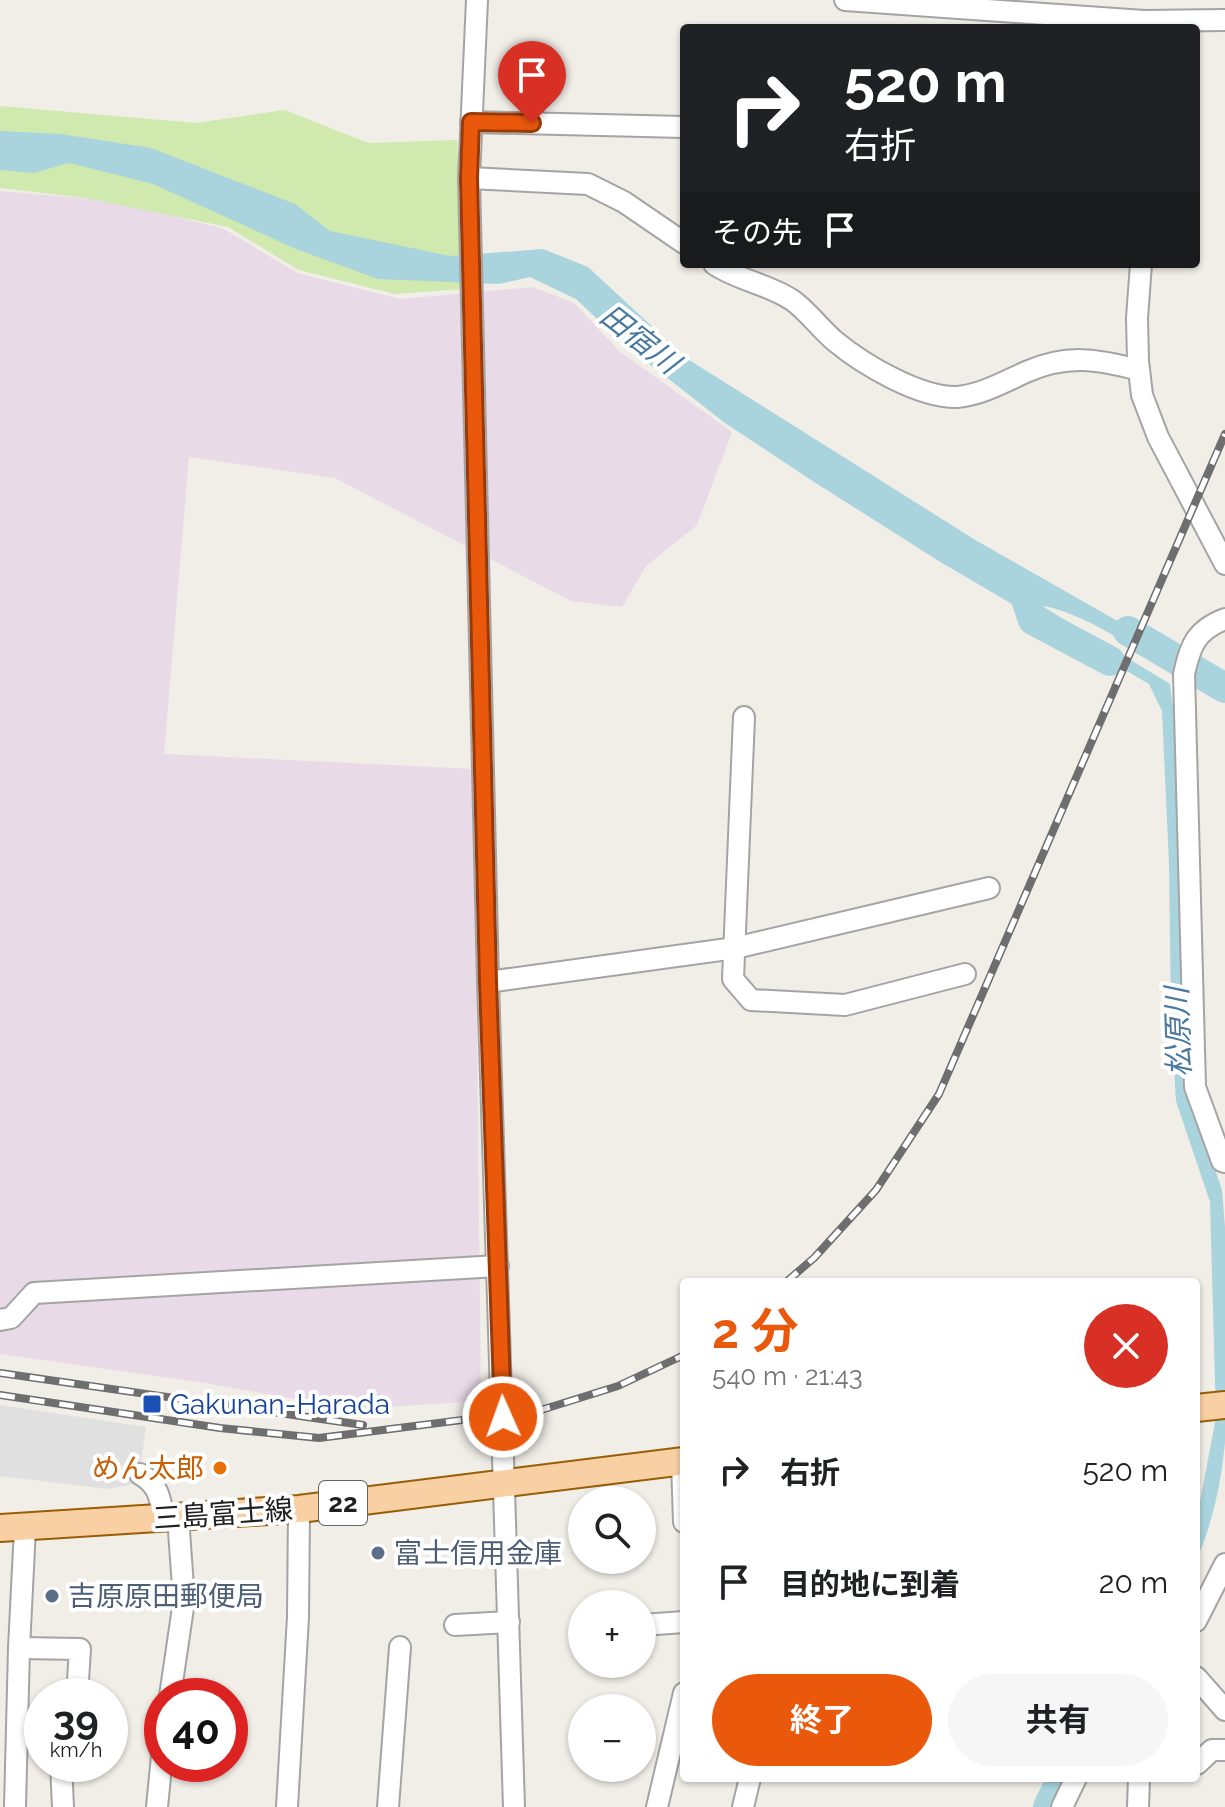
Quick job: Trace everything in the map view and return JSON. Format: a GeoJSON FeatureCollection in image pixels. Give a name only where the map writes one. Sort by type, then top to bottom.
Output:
{"type":"FeatureCollection","features":[{"type":"Feature","properties":{"kind":"main road","name":"三島富士線"},"geometry":{"type":"LineString","coordinates":[[13,1528],[299,1509],[680,1462]]}},
{"type":"Feature","properties":{"kind":"street"},"geometry":{"type":"LineString","coordinates":[[477,0],[469,178],[488,982],[514,1807]]}},
{"type":"Feature","properties":{"kind":"street"},"geometry":{"type":"LineString","coordinates":[[845,0],[1151,23],[1225,20]]}},
{"type":"Feature","properties":{"kind":"street"},"geometry":{"type":"LineString","coordinates":[[1145,0],[1151,23]]}},
{"type":"Feature","properties":{"kind":"street"},"geometry":{"type":"LineString","coordinates":[[471,122],[680,127]]}},
{"type":"Feature","properties":{"kind":"street"},"geometry":{"type":"LineString","coordinates":[[469,178],[588,184],[624,202],[680,240]]}},
{"type":"Feature","properties":{"kind":"street"},"geometry":{"type":"LineString","coordinates":[[723,268],[791,299],[836,342],[876,369],[927,392],[957,397],[990,389],[1030,370],[1063,360],[1097,360],[1139,370]]}},
{"type":"Feature","properties":{"kind":"street"},"geometry":{"type":"LineString","coordinates":[[1141,268],[1137,318],[1142,395],[1158,437],[1225,564]]}},
{"type":"Feature","properties":{"kind":"street"},"geometry":{"type":"LineString","coordinates":[[1225,619],[1208,625],[1189,649],[1184,674],[1195,1087],[1222,1161],[1225,1162]]}},
{"type":"Feature","properties":{"kind":"street"},"geometry":{"type":"LineString","coordinates":[[744,717],[733,979],[751,1000],[845,1005],[965,974]]}},
{"type":"Feature","properties":{"kind":"street"},"geometry":{"type":"LineString","coordinates":[[488,982],[735,948],[989,888]]}},
{"type":"Feature","properties":{"kind":"street"},"geometry":{"type":"LineString","coordinates":[[0,1320],[11,1318],[34,1293],[498,1266]]}},
{"type":"Feature","properties":{"kind":"street"},"geometry":{"type":"LineString","coordinates":[[140,1474],[152,1481],[171,1518],[184,1601],[173,1678]]}},
{"type":"Feature","properties":{"kind":"street"},"geometry":{"type":"LineString","coordinates":[[287,1807],[298,1617],[299,1509]]}},
{"type":"Feature","properties":{"kind":"street"},"geometry":{"type":"LineString","coordinates":[[13,1528],[19,1648],[15,1807]]}},
{"type":"Feature","properties":{"kind":"street"},"geometry":{"type":"LineString","coordinates":[[1200,1613],[1225,1564]]}},
{"type":"Feature","properties":{"kind":"street"},"geometry":{"type":"LineString","coordinates":[[455,1625],[509,1622]]}},
{"type":"Feature","properties":{"kind":"street"},"geometry":{"type":"LineString","coordinates":[[656,1624],[680,1622]]}},
{"type":"Feature","properties":{"kind":"street"},"geometry":{"type":"LineString","coordinates":[[388,1807],[400,1647]]}},
{"type":"Feature","properties":{"kind":"street"},"geometry":{"type":"LineString","coordinates":[[19,1648],[80,1649],[78,1678]]}},
{"type":"Feature","properties":{"kind":"street"},"geometry":{"type":"LineString","coordinates":[[1200,1682],[1225,1710]]}},
{"type":"Feature","properties":{"kind":"street"},"geometry":{"type":"LineString","coordinates":[[657,1807],[680,1710]]}},
{"type":"Feature","properties":{"kind":"street"},"geometry":{"type":"LineString","coordinates":[[1200,1761],[1212,1750],[1225,1750]]}},
{"type":"Feature","properties":{"kind":"street"},"geometry":{"type":"LineString","coordinates":[[62,1782],[63,1807]]}},
{"type":"Feature","properties":{"kind":"street"},"geometry":{"type":"LineString","coordinates":[[157,1807],[159,1782]]}},
{"type":"Feature","properties":{"kind":"street"},"geometry":{"type":"LineString","coordinates":[[743,1807],[749,1782]]}},
{"type":"Feature","properties":{"kind":"street"},"geometry":{"type":"LineString","coordinates":[[1062,1807],[1074,1782]]}},
{"type":"Feature","properties":{"kind":"street"},"geometry":{"type":"LineString","coordinates":[[1138,1807],[1139,1782]]}},
{"type":"Feature","properties":{"kind":"shaded area"},"geometry":{"type":"Polygon","coordinates":[[[0,191],[114,201],[224,229],[297,273],[400,299],[533,287],[574,303],[619,351],[732,432],[697,525],[646,566],[622,607],[571,601],[335,478],[189,457],[164,754],[474,769],[481,1401],[353,1409],[199,1382],[0,1354],[0,191]]]}},
{"type":"Feature","properties":{"kind":"shaded area"},"geometry":{"type":"Polygon","coordinates":[[[0,1405],[146,1427],[138,1483],[108,1489],[0,1476],[0,1405]]]}},
{"type":"Feature","properties":{"kind":"green space"},"geometry":{"type":"Polygon","coordinates":[[[0,106],[196,123],[285,110],[368,143],[457,140],[462,289],[395,294],[299,270],[228,227],[85,198],[0,188],[0,106]]]}},
{"type":"Feature","properties":{"kind":"water"},"geometry":{"type":"Polygon","coordinates":[[[0,131],[61,134],[151,148],[295,204],[330,231],[450,256],[543,249],[588,267],[686,358],[977,541],[1158,644],[1175,673],[1092,624],[1058,609],[1042,606],[1170,684],[1176,730],[1188,1087],[1222,1190],[1225,1227],[1225,1442],[1215,1503],[1200,1550],[1200,1502],[1216,1417],[1210,1202],[1176,1101],[1162,711],[1149,684],[942,563],[811,480],[725,423],[625,345],[576,299],[530,277],[499,284],[378,279],[296,249],[153,184],[69,163],[34,173],[0,170],[0,131]]]}},
{"type":"Feature","properties":{"kind":"waterway","name":"松原川"},"geometry":{"type":"LineString","coordinates":[[1021,585],[1033,620],[1110,661]]}},
{"type":"Feature","properties":{"kind":"waterway","name":"田宿川"},"geometry":{"type":"LineString","coordinates":[[1128,631],[1225,688]]}},
{"type":"Feature","properties":{"kind":"waterway","name":"松原川"},"geometry":{"type":"LineString","coordinates":[[1048,1807],[1060,1782]]}},
{"type":"Feature","properties":{"kind":"railway"},"geometry":{"type":"LineString","coordinates":[[791,1278],[814,1258],[876,1190],[939,1094],[1225,434]]}},
{"type":"Feature","properties":{"kind":"railway"},"geometry":{"type":"LineString","coordinates":[[0,1395],[220,1428],[319,1438],[541,1410],[618,1386],[680,1357]]}},
{"type":"Feature","properties":{"kind":"railway"},"geometry":{"type":"LineString","coordinates":[[0,1373],[363,1425]]}},
{"type":"Feature","properties":{"kind":"place","name":"Gakunan-Harada"},"geometry":{"type":"Point","coordinates":[152,1404]}},
{"type":"Feature","properties":{"kind":"place","name":"めん太郎"},"geometry":{"type":"Point","coordinates":[220,1468]}},
{"type":"Feature","properties":{"kind":"place","name":"富士信用金庫"},"geometry":{"type":"Point","coordinates":[378,1553]}},
{"type":"Feature","properties":{"kind":"place","name":"吉原原田郵便局"},"geometry":{"type":"Point","coordinates":[52,1596]}},
{"type":"Feature","properties":{"kind":"route"},"geometry":{"type":"LineString","coordinates":[[503,1417],[488,982],[469,178],[471,122],[532,123]]}}]}
